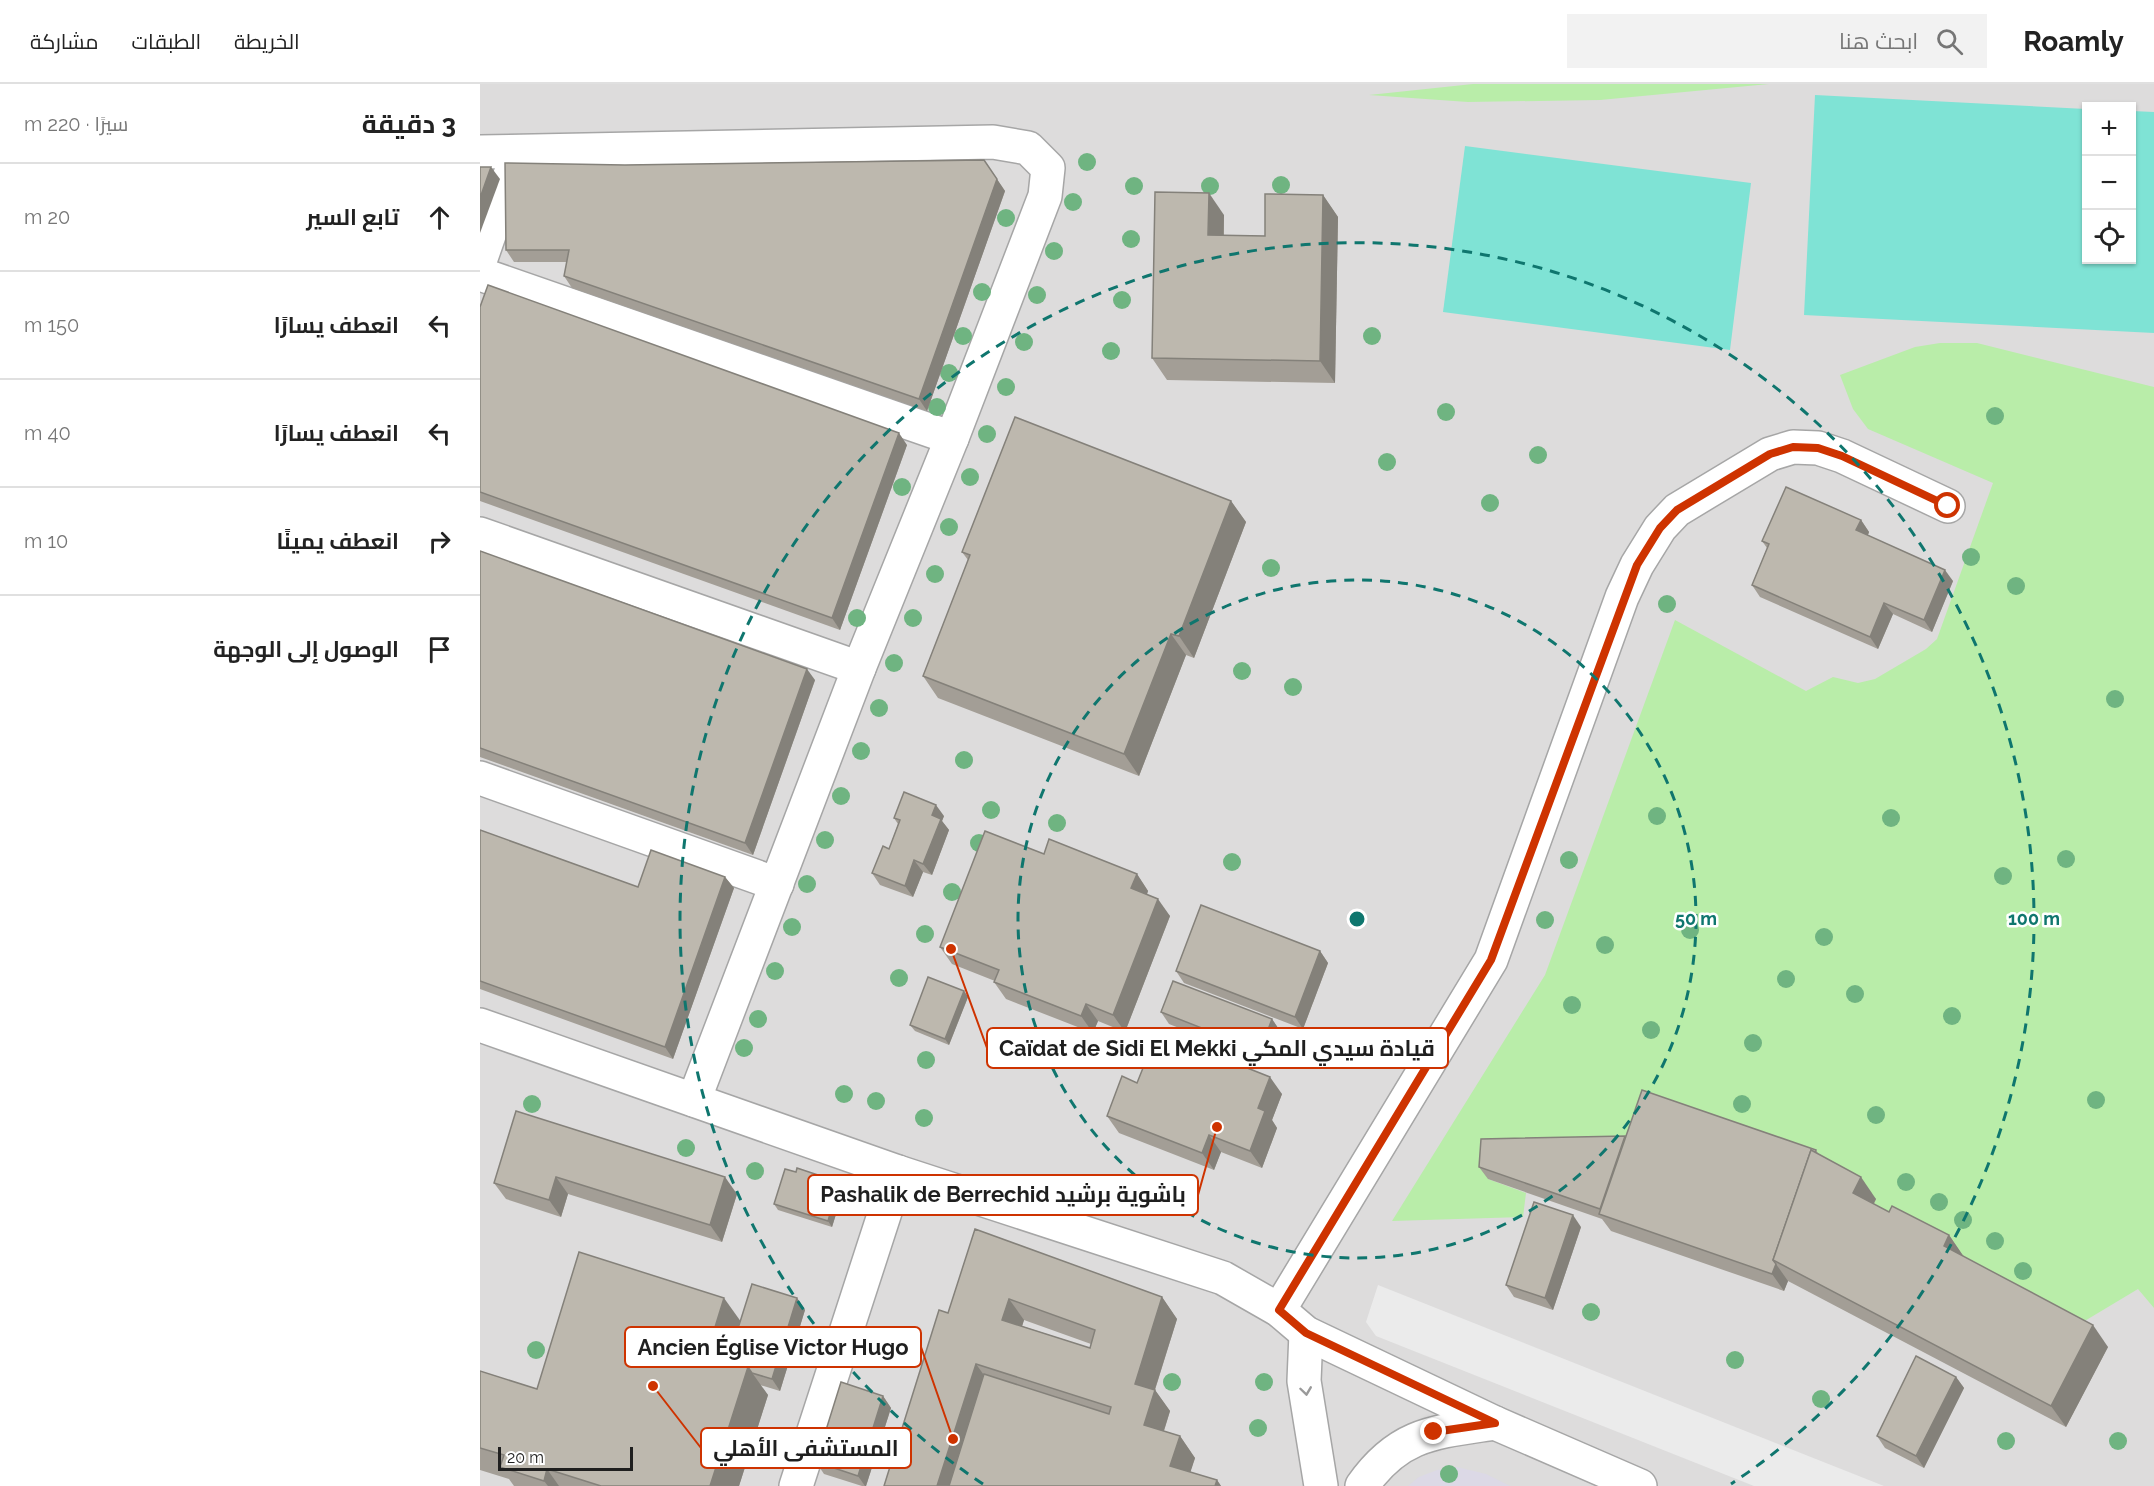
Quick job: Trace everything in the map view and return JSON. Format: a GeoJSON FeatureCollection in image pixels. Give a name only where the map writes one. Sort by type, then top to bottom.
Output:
{"type":"FeatureCollection","features":[{"type":"Feature","properties":{"kind":"street"},"geometry":{"type":"LineString","coordinates":[[480,152],[993,142],[1028,148],[1048,168],[1045,196],[952,438],[859,668],[694,1101]]}},
{"type":"Feature","properties":{"kind":"street"},"geometry":{"type":"LineString","coordinates":[[480,261],[518,152]]}},
{"type":"Feature","properties":{"kind":"street"},"geometry":{"type":"LineString","coordinates":[[480,274],[952,438]]}},
{"type":"Feature","properties":{"kind":"street"},"geometry":{"type":"LineString","coordinates":[[1279,1310],[1491,960],[1623,597],[1637,565],[1660,528],[1677,510],[1770,454],[1793,447],[1818,448],[1842,456],[1948,506]]}},
{"type":"Feature","properties":{"kind":"street"},"geometry":{"type":"LineString","coordinates":[[480,534],[859,668]]}},
{"type":"Feature","properties":{"kind":"street"},"geometry":{"type":"LineString","coordinates":[[480,778],[777,884]]}},
{"type":"Feature","properties":{"kind":"street"},"geometry":{"type":"LineString","coordinates":[[480,1025],[898,1172],[1223,1278],[1279,1310],[1306,1333],[1495,1423],[1640,1486]]}},
{"type":"Feature","properties":{"kind":"street"},"geometry":{"type":"LineString","coordinates":[[796,1486],[898,1172]]}},
{"type":"Feature","properties":{"kind":"street"},"geometry":{"type":"LineString","coordinates":[[1306,1333],[1304,1381],[1321,1486]]}},
{"type":"Feature","properties":{"kind":"street"},"geometry":{"type":"LineString","coordinates":[[1362,1486],[1376,1467],[1402,1445],[1434,1432],[1495,1423]]}},
{"type":"Feature","properties":{"kind":"shaded area"},"geometry":{"type":"Polygon","coordinates":[[[480,84],[2154,84],[2154,1486],[480,1486],[480,84]]]}},
{"type":"Feature","properties":{"kind":"shaded area"},"geometry":{"type":"Polygon","coordinates":[[[1815,95],[2082,109],[2082,264],[2136,264],[2136,111],[2154,112],[2154,333],[1804,315],[1815,95]]]}},
{"type":"Feature","properties":{"kind":"shaded area"},"geometry":{"type":"Polygon","coordinates":[[[1465,146],[1751,183],[1730,350],[1443,312],[1465,146]]]}},
{"type":"Feature","properties":{"kind":"shaded area"},"geometry":{"type":"Polygon","coordinates":[[[1378,1285],[1884,1486],[1754,1486],[1376,1336],[1366,1322],[1378,1285]]]}},
{"type":"Feature","properties":{"kind":"shaded area"},"geometry":{"type":"Polygon","coordinates":[[[1457,1467],[1486,1474],[1510,1486],[1408,1486],[1419,1477],[1437,1470],[1457,1467]]]}},
{"type":"Feature","properties":{"kind":"green space"},"geometry":{"type":"Polygon","coordinates":[[[1473,84],[1769,84],[1600,100],[1468,102],[1369,95],[1473,84]]]}},
{"type":"Feature","properties":{"kind":"green space"},"geometry":{"type":"Polygon","coordinates":[[[1940,343],[1977,343],[2154,387],[2154,1308],[2138,1289],[2073,1328],[1639,1148],[1488,1179],[1526,1193],[1523,1217],[1392,1221],[1545,975],[1675,620],[1806,691],[1833,677],[1858,683],[1875,679],[1926,649],[1937,639],[1993,483],[1868,429],[1853,409],[1840,375],[1915,347],[1940,343]]]}},
{"type":"Feature","properties":{"kind":"building"},"geometry":{"type":"Polygon","coordinates":[[[984,160],[997,179],[919,399],[564,276],[569,250],[506,250],[505,163],[625,165],[984,160]]]}},
{"type":"Feature","properties":{"kind":"building"},"geometry":{"type":"Polygon","coordinates":[[[480,167],[491,167],[480,198],[480,167]]]}},
{"type":"Feature","properties":{"kind":"building"},"geometry":{"type":"Polygon","coordinates":[[[1155,192],[1209,193],[1208,235],[1265,236],[1265,194],[1323,195],[1320,361],[1152,358],[1155,192]]]}},
{"type":"Feature","properties":{"kind":"building"},"geometry":{"type":"Polygon","coordinates":[[[488,285],[899,433],[832,618],[480,492],[480,307],[488,285]]]}},
{"type":"Feature","properties":{"kind":"building"},"geometry":{"type":"Polygon","coordinates":[[[1015,417],[1231,501],[1179,636],[1171,634],[1124,754],[923,676],[970,555],[962,552],[1015,417]]]}},
{"type":"Feature","properties":{"kind":"building"},"geometry":{"type":"Polygon","coordinates":[[[1786,487],[1861,520],[1856,530],[1945,570],[1924,620],[1884,603],[1870,637],[1752,585],[1769,544],[1762,541],[1786,487]]]}},
{"type":"Feature","properties":{"kind":"building"},"geometry":{"type":"Polygon","coordinates":[[[480,551],[807,669],[745,843],[480,748],[480,551]]]}},
{"type":"Feature","properties":{"kind":"building"},"geometry":{"type":"Polygon","coordinates":[[[904,792],[936,805],[932,815],[941,819],[923,864],[914,860],[905,886],[872,873],[883,846],[889,849],[900,820],[894,818],[904,792]]]}},
{"type":"Feature","properties":{"kind":"building"},"geometry":{"type":"Polygon","coordinates":[[[480,830],[638,887],[651,850],[725,877],[665,1047],[480,981],[480,830]]]}},
{"type":"Feature","properties":{"kind":"building"},"geometry":{"type":"Polygon","coordinates":[[[985,831],[1044,854],[1049,839],[1137,874],[1131,888],[1158,899],[1113,1015],[1086,1004],[1081,1016],[994,982],[999,970],[940,947],[985,831]]]}},
{"type":"Feature","properties":{"kind":"building"},"geometry":{"type":"Polygon","coordinates":[[[1201,905],[1320,951],[1295,1017],[1176,971],[1201,905]]]}},
{"type":"Feature","properties":{"kind":"building"},"geometry":{"type":"Polygon","coordinates":[[[928,977],[964,991],[945,1039],[910,1025],[928,977]]]}},
{"type":"Feature","properties":{"kind":"building"},"geometry":{"type":"Polygon","coordinates":[[[1173,981],[1272,1019],[1260,1051],[1161,1012],[1173,981]]]}},
{"type":"Feature","properties":{"kind":"building"},"geometry":{"type":"Polygon","coordinates":[[[1159,1028],[1219,1052],[1217,1056],[1270,1077],[1258,1108],[1265,1111],[1250,1151],[1209,1135],[1202,1153],[1107,1116],[1122,1076],[1137,1083],[1159,1028]]]}},
{"type":"Feature","properties":{"kind":"building"},"geometry":{"type":"Polygon","coordinates":[[[1642,1090],[1816,1150],[1815,1153],[1811,1150],[1773,1260],[1776,1264],[1772,1274],[1599,1214],[1642,1090]]]}},
{"type":"Feature","properties":{"kind":"building"},"geometry":{"type":"Polygon","coordinates":[[[516,1111],[725,1177],[710,1225],[556,1177],[549,1200],[494,1183],[516,1111]]]}},
{"type":"Feature","properties":{"kind":"building"},"geometry":{"type":"Polygon","coordinates":[[[1625,1136],[1600,1209],[1479,1167],[1481,1139],[1625,1136]]]}},
{"type":"Feature","properties":{"kind":"building"},"geometry":{"type":"Polygon","coordinates":[[[1811,1150],[1861,1177],[1853,1193],[1889,1212],[1892,1206],[1949,1235],[1944,1246],[2093,1325],[2051,1406],[1773,1260],[1811,1150]]]}},
{"type":"Feature","properties":{"kind":"building"},"geometry":{"type":"Polygon","coordinates":[[[797,1168],[827,1178],[826,1182],[838,1186],[828,1221],[774,1204],[785,1169],[796,1172],[797,1168]]]}},
{"type":"Feature","properties":{"kind":"building"},"geometry":{"type":"Polygon","coordinates":[[[1534,1202],[1573,1215],[1545,1298],[1506,1285],[1534,1202]]]}},
{"type":"Feature","properties":{"kind":"building"},"geometry":{"type":"Polygon","coordinates":[[[975,1229],[1162,1297],[1135,1384],[1155,1390],[1144,1425],[1180,1436],[1170,1466],[1217,1480],[1215,1486],[949,1486],[984,1374],[1109,1414],[1111,1407],[976,1364],[937,1486],[884,1486],[939,1310],[948,1313],[975,1229]],[[1009,1299],[1002,1320],[1090,1348],[1095,1330],[1009,1299]]]}},
{"type":"Feature","properties":{"kind":"building"},"geometry":{"type":"Polygon","coordinates":[[[579,1252],[724,1298],[707,1353],[748,1367],[710,1486],[601,1486],[547,1469],[544,1481],[500,1467],[504,1455],[480,1448],[480,1371],[537,1389],[579,1252]]]}},
{"type":"Feature","properties":{"kind":"building"},"geometry":{"type":"Polygon","coordinates":[[[752,1284],[797,1298],[772,1379],[752,1373],[748,1367],[728,1360],[752,1284]]]}},
{"type":"Feature","properties":{"kind":"building"},"geometry":{"type":"Polygon","coordinates":[[[1916,1356],[1956,1377],[1916,1456],[1877,1436],[1916,1356]]]}},
{"type":"Feature","properties":{"kind":"building"},"geometry":{"type":"Polygon","coordinates":[[[841,1382],[883,1396],[858,1476],[816,1462],[841,1382]]]}},
{"type":"Feature","properties":{"kind":"place","name":"Caïdat de Sidi El Mekki قيادة سيدي المكي"},"geometry":{"type":"Point","coordinates":[951,949]}},
{"type":"Feature","properties":{"kind":"place","name":"Pashalik de Berrechid باشوية برشيد"},"geometry":{"type":"Point","coordinates":[1217,1127]}},
{"type":"Feature","properties":{"kind":"place","name":"المستشفى الأهلي"},"geometry":{"type":"Point","coordinates":[653,1386]}},
{"type":"Feature","properties":{"kind":"place","name":"Ancien Église Victor Hugo"},"geometry":{"type":"Point","coordinates":[953,1439]}},
{"type":"Feature","properties":{"kind":"route"},"geometry":{"type":"LineString","coordinates":[[1434,1432],[1495,1423],[1306,1333],[1279,1310],[1472,996],[1491,960],[1623,597],[1637,565],[1660,528],[1677,510],[1770,454],[1793,447],[1818,448],[1842,456],[1948,506]]}}]}
